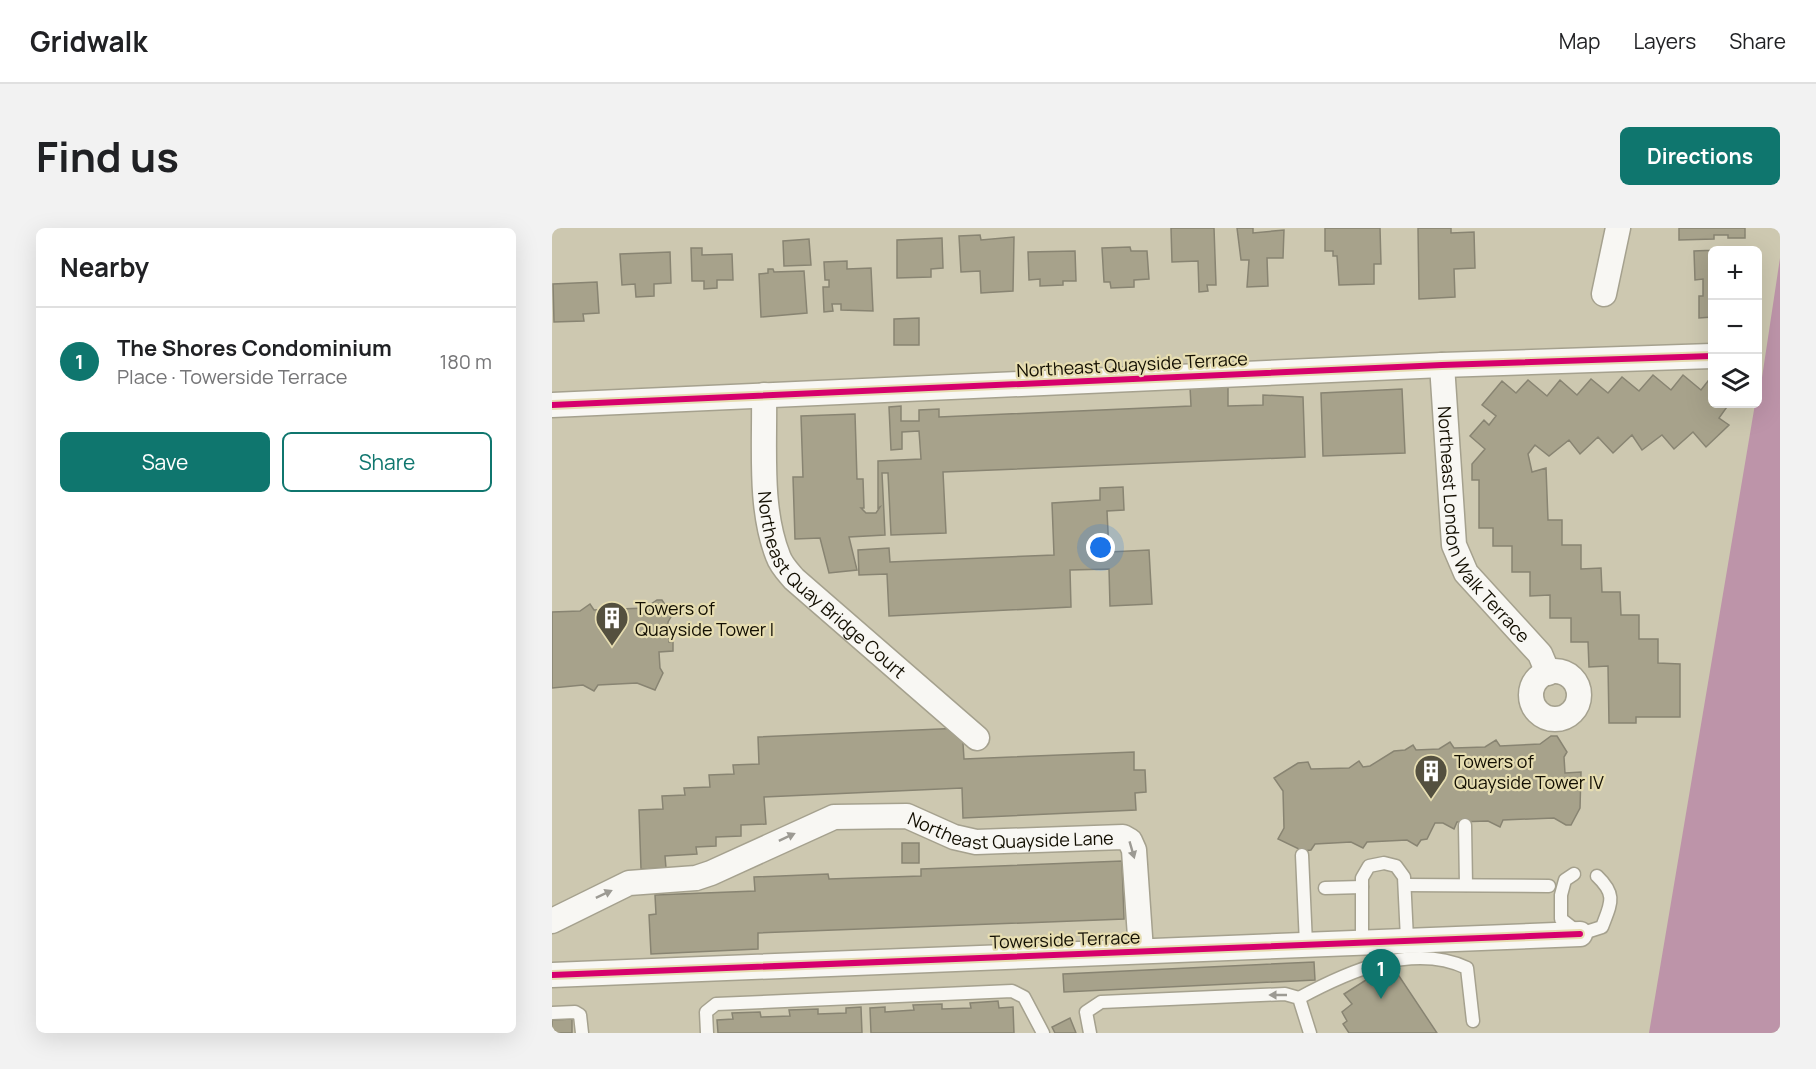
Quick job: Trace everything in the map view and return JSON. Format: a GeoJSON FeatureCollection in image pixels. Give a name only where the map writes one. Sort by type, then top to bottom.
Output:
{"type":"FeatureCollection","features":[{"type":"Feature","properties":{"kind":"street"},"geometry":{"type":"LineString","coordinates":[[1604,294],[1618,228]]}},
{"type":"Feature","properties":{"kind":"street","name":"Northeast Quayside Terrace"},"geometry":{"type":"LineString","coordinates":[[552,405],[1442,365],[1708,356]]}},
{"type":"Feature","properties":{"kind":"street","name":"Northeast London Walk Terrace"},"geometry":{"type":"LineString","coordinates":[[1442,365],[1454,545],[1466,573],[1540,654],[1548,673]]}},
{"type":"Feature","properties":{"kind":"street","name":"Northeast Quay Bridge Court"},"geometry":{"type":"LineString","coordinates":[[764,395],[766,496],[770,529],[778,558],[794,579],[977,738]]}},
{"type":"Feature","properties":{"kind":"street","name":"Northeast Quayside Lane"},"geometry":{"type":"LineString","coordinates":[[552,921],[629,883],[696,878],[711,873],[834,817],[896,814],[907,816],[954,837],[976,842],[1123,837],[1130,840],[1134,850],[1141,951]]}},
{"type":"Feature","properties":{"kind":"street","name":"Towerside Terrace"},"geometry":{"type":"LineString","coordinates":[[552,975],[1407,939],[1580,934]]}},
{"type":"Feature","properties":{"kind":"lane"},"geometry":{"type":"LineString","coordinates":[[1465,825],[1466,885]]}},
{"type":"Feature","properties":{"kind":"lane"},"geometry":{"type":"LineString","coordinates":[[1302,855],[1306,944]]}},
{"type":"Feature","properties":{"kind":"lane"},"geometry":{"type":"LineString","coordinates":[[1362,941],[1362,878],[1369,866],[1384,863],[1396,866],[1404,877],[1407,939]]}},
{"type":"Feature","properties":{"kind":"lane"},"geometry":{"type":"LineString","coordinates":[[1574,874],[1564,880],[1561,895],[1561,919],[1580,934],[1602,927],[1612,901],[1607,885],[1597,876]]}},
{"type":"Feature","properties":{"kind":"lane"},"geometry":{"type":"LineString","coordinates":[[1405,885],[1549,886]]}},
{"type":"Feature","properties":{"kind":"lane"},"geometry":{"type":"LineString","coordinates":[[1326,888],[1362,887]]}},
{"type":"Feature","properties":{"kind":"lane"},"geometry":{"type":"LineString","coordinates":[[1090,1033],[1086,1012],[1101,1002],[1285,994],[1299,998],[1339,977],[1378,963],[1416,959],[1456,963],[1467,968],[1473,1021]]}},
{"type":"Feature","properties":{"kind":"lane"},"geometry":{"type":"LineString","coordinates":[[706,1033],[706,1012],[716,1004],[1012,991],[1024,997],[1043,1033]]}},
{"type":"Feature","properties":{"kind":"lane"},"geometry":{"type":"LineString","coordinates":[[1299,998],[1310,1033]]}},
{"type":"Feature","properties":{"kind":"lane"},"geometry":{"type":"LineString","coordinates":[[552,1013],[575,1012],[580,1016],[582,1033]]}},
{"type":"Feature","properties":{"kind":"shaded area"},"geometry":{"type":"Polygon","coordinates":[[[1780,258],[1780,1033],[1649,1033],[1754,408],[1762,408],[1762,377],[1780,258]]]}},
{"type":"Feature","properties":{"kind":"building"},"geometry":{"type":"Polygon","coordinates":[[[1171,228],[1214,228],[1216,285],[1207,285],[1208,291],[1199,292],[1198,261],[1172,262],[1171,228]]]}},
{"type":"Feature","properties":{"kind":"building"},"geometry":{"type":"Polygon","coordinates":[[[1237,228],[1253,228],[1253,233],[1284,230],[1283,258],[1267,258],[1268,286],[1247,287],[1249,260],[1241,260],[1237,228]]]}},
{"type":"Feature","properties":{"kind":"building"},"geometry":{"type":"Polygon","coordinates":[[[1325,228],[1380,228],[1381,264],[1374,264],[1374,284],[1339,285],[1337,256],[1333,256],[1333,251],[1325,251],[1325,228]]]}},
{"type":"Feature","properties":{"kind":"building"},"geometry":{"type":"Polygon","coordinates":[[[1418,228],[1451,228],[1451,233],[1474,232],[1475,268],[1454,269],[1455,297],[1419,299],[1418,228]]]}},
{"type":"Feature","properties":{"kind":"building"},"geometry":{"type":"Polygon","coordinates":[[[1679,228],[1745,228],[1745,238],[1714,235],[1714,239],[1679,240],[1679,228]]]}},
{"type":"Feature","properties":{"kind":"building"},"geometry":{"type":"Polygon","coordinates":[[[980,235],[981,240],[1014,237],[1013,291],[981,293],[980,271],[961,272],[959,236],[980,235]]]}},
{"type":"Feature","properties":{"kind":"building"},"geometry":{"type":"Polygon","coordinates":[[[942,238],[943,268],[931,269],[931,277],[897,278],[897,240],[942,238]]]}},
{"type":"Feature","properties":{"kind":"building"},"geometry":{"type":"Polygon","coordinates":[[[809,239],[811,265],[784,266],[783,241],[809,239]]]}},
{"type":"Feature","properties":{"kind":"building"},"geometry":{"type":"Polygon","coordinates":[[[1130,247],[1131,251],[1147,251],[1149,279],[1134,280],[1134,287],[1111,288],[1110,282],[1104,282],[1102,248],[1130,247]]]}},
{"type":"Feature","properties":{"kind":"building"},"geometry":{"type":"Polygon","coordinates":[[[691,248],[702,248],[702,255],[732,254],[733,280],[717,280],[717,288],[704,289],[704,281],[692,281],[691,248]]]}},
{"type":"Feature","properties":{"kind":"building"},"geometry":{"type":"Polygon","coordinates":[[[1708,250],[1708,317],[1699,318],[1699,296],[1703,296],[1703,279],[1695,280],[1694,251],[1708,250]]]}},
{"type":"Feature","properties":{"kind":"building"},"geometry":{"type":"Polygon","coordinates":[[[1075,251],[1076,281],[1063,281],[1063,285],[1040,286],[1040,279],[1029,280],[1028,252],[1075,251]]]}},
{"type":"Feature","properties":{"kind":"building"},"geometry":{"type":"Polygon","coordinates":[[[670,252],[671,283],[654,284],[654,296],[636,297],[635,284],[622,285],[620,254],[670,252]]]}},
{"type":"Feature","properties":{"kind":"building"},"geometry":{"type":"Polygon","coordinates":[[[847,261],[847,269],[871,268],[873,311],[841,310],[841,304],[832,304],[833,311],[824,312],[823,287],[829,287],[829,280],[825,280],[824,262],[847,261]]]}},
{"type":"Feature","properties":{"kind":"building"},"geometry":{"type":"Polygon","coordinates":[[[768,269],[773,269],[774,272],[804,271],[807,313],[761,317],[759,274],[768,273],[768,269]]]}},
{"type":"Feature","properties":{"kind":"building"},"geometry":{"type":"Polygon","coordinates":[[[597,282],[599,313],[583,314],[584,321],[554,322],[553,284],[597,282]]]}},
{"type":"Feature","properties":{"kind":"building"},"geometry":{"type":"Polygon","coordinates":[[[919,318],[919,345],[894,345],[894,319],[919,318]]]}},
{"type":"Feature","properties":{"kind":"building"},"geometry":{"type":"Polygon","coordinates":[[[1653,375],[1671,390],[1683,375],[1701,390],[1708,381],[1708,408],[1726,408],[1719,418],[1729,425],[1706,447],[1693,432],[1674,449],[1662,435],[1642,450],[1632,435],[1613,453],[1598,437],[1580,454],[1569,440],[1549,456],[1535,445],[1528,454],[1532,472],[1546,468],[1548,520],[1562,520],[1562,545],[1581,545],[1581,569],[1601,568],[1602,592],[1620,592],[1621,615],[1639,615],[1639,639],[1658,639],[1658,663],[1680,664],[1680,717],[1636,717],[1636,723],[1609,723],[1608,666],[1589,667],[1588,642],[1571,642],[1571,618],[1550,618],[1550,595],[1530,596],[1530,572],[1512,572],[1512,546],[1493,546],[1493,528],[1479,528],[1479,480],[1472,480],[1472,464],[1485,449],[1470,436],[1484,420],[1489,425],[1496,416],[1482,405],[1502,381],[1516,393],[1528,380],[1547,396],[1560,380],[1577,395],[1591,379],[1608,393],[1622,377],[1639,391],[1653,375]]]}},
{"type":"Feature","properties":{"kind":"building"},"geometry":{"type":"Polygon","coordinates":[[[1228,386],[1228,406],[1263,405],[1263,395],[1303,397],[1305,457],[943,472],[946,533],[891,535],[888,473],[882,473],[885,535],[849,537],[857,570],[829,573],[820,538],[795,539],[793,477],[803,477],[801,416],[855,414],[857,479],[863,479],[864,508],[861,508],[866,513],[876,513],[880,507],[878,508],[878,461],[921,459],[919,431],[902,432],[902,449],[891,450],[889,407],[901,406],[901,421],[919,421],[919,410],[939,409],[939,417],[1191,406],[1190,387],[1228,386]]]}},
{"type":"Feature","properties":{"kind":"building"},"geometry":{"type":"Polygon","coordinates":[[[1402,389],[1405,453],[1323,456],[1321,393],[1402,389]]]}},
{"type":"Feature","properties":{"kind":"building"},"geometry":{"type":"Polygon","coordinates":[[[1123,487],[1124,510],[1107,511],[1109,552],[1149,550],[1152,604],[1110,606],[1109,569],[1070,570],[1071,607],[889,616],[887,574],[859,575],[858,550],[889,548],[890,562],[1054,555],[1052,503],[1100,500],[1100,488],[1123,487]]]}},
{"type":"Feature","properties":{"kind":"building","name":"Towers of Quayside Tower I"},"geometry":{"type":"Polygon","coordinates":[[[657,600],[662,600],[672,615],[668,622],[669,642],[673,642],[673,651],[659,652],[660,668],[663,673],[655,690],[637,683],[598,685],[594,691],[583,685],[552,688],[552,612],[580,611],[590,604],[594,610],[645,608],[657,600]]]}},
{"type":"Feature","properties":{"kind":"building"},"geometry":{"type":"Polygon","coordinates":[[[962,728],[964,759],[1134,752],[1134,770],[1145,770],[1146,792],[1135,793],[1136,810],[963,818],[962,788],[764,797],[766,824],[741,825],[741,836],[716,837],[716,846],[696,847],[697,854],[665,856],[666,868],[641,869],[639,810],[663,809],[662,796],[685,795],[684,788],[710,787],[709,775],[734,774],[733,765],[759,764],[758,737],[962,728]]]}},
{"type":"Feature","properties":{"kind":"building","name":"Towers of Quayside Tower IV"},"geometry":{"type":"Polygon","coordinates":[[[1551,736],[1557,736],[1567,752],[1564,757],[1565,773],[1581,772],[1580,808],[1571,825],[1566,825],[1554,818],[1503,820],[1500,827],[1488,821],[1457,822],[1454,829],[1443,823],[1435,823],[1427,839],[1421,840],[1417,846],[1407,840],[1367,842],[1363,848],[1351,842],[1315,844],[1311,850],[1303,851],[1278,839],[1284,828],[1283,791],[1274,778],[1298,763],[1308,762],[1311,769],[1349,768],[1359,761],[1363,767],[1370,766],[1394,751],[1405,750],[1413,745],[1416,750],[1439,749],[1450,742],[1454,748],[1485,747],[1496,740],[1500,746],[1540,744],[1551,736]]]}},
{"type":"Feature","properties":{"kind":"building"},"geometry":{"type":"Polygon","coordinates":[[[902,843],[919,843],[919,863],[902,863],[902,843]]]}},
{"type":"Feature","properties":{"kind":"building"},"geometry":{"type":"Polygon","coordinates":[[[1122,861],[1124,919],[758,933],[758,949],[651,954],[649,915],[656,914],[655,895],[755,891],[754,877],[828,874],[829,879],[921,876],[921,869],[1122,861]]]}},
{"type":"Feature","properties":{"kind":"building"},"geometry":{"type":"Polygon","coordinates":[[[1314,962],[1315,980],[1064,992],[1063,974],[1314,962]]]}},
{"type":"Feature","properties":{"kind":"building"},"geometry":{"type":"Polygon","coordinates":[[[1391,964],[1437,1033],[1349,1033],[1343,1024],[1347,1021],[1342,1012],[1352,1004],[1344,994],[1391,964]]]}},
{"type":"Feature","properties":{"kind":"building"},"geometry":{"type":"Polygon","coordinates":[[[998,1001],[999,1008],[1013,1007],[1014,1033],[871,1033],[870,1008],[885,1007],[885,1012],[914,1010],[913,1005],[942,1004],[942,1009],[971,1008],[970,1003],[998,1001]]]}},
{"type":"Feature","properties":{"kind":"building"},"geometry":{"type":"Polygon","coordinates":[[[861,1007],[862,1033],[718,1033],[717,1020],[733,1019],[732,1013],[760,1012],[761,1017],[790,1016],[789,1010],[818,1009],[818,1014],[846,1013],[846,1008],[861,1007]]]}},
{"type":"Feature","properties":{"kind":"building"},"geometry":{"type":"Polygon","coordinates":[[[1070,1018],[1076,1033],[1055,1033],[1052,1027],[1070,1018]]]}},
{"type":"Feature","properties":{"kind":"building"},"geometry":{"type":"Polygon","coordinates":[[[572,1019],[572,1033],[552,1033],[552,1020],[572,1019]]]}},
{"type":"Feature","properties":{"kind":"cycle path"},"geometry":{"type":"LineString","coordinates":[[552,405],[1442,365],[1708,356]]}},
{"type":"Feature","properties":{"kind":"cycle path"},"geometry":{"type":"LineString","coordinates":[[552,975],[1580,934]]}},
{"type":"Feature","properties":{"kind":"place","name":"Towers of Quayside Tower I"},"geometry":{"type":"Point","coordinates":[612,647]}},
{"type":"Feature","properties":{"kind":"place","name":"Towers of Quayside Tower IV"},"geometry":{"type":"Point","coordinates":[1431,800]}},
{"type":"Feature","properties":{"kind":"place","name":"The Shores Condominium"},"geometry":{"type":"Point","coordinates":[1381,999]}}]}
